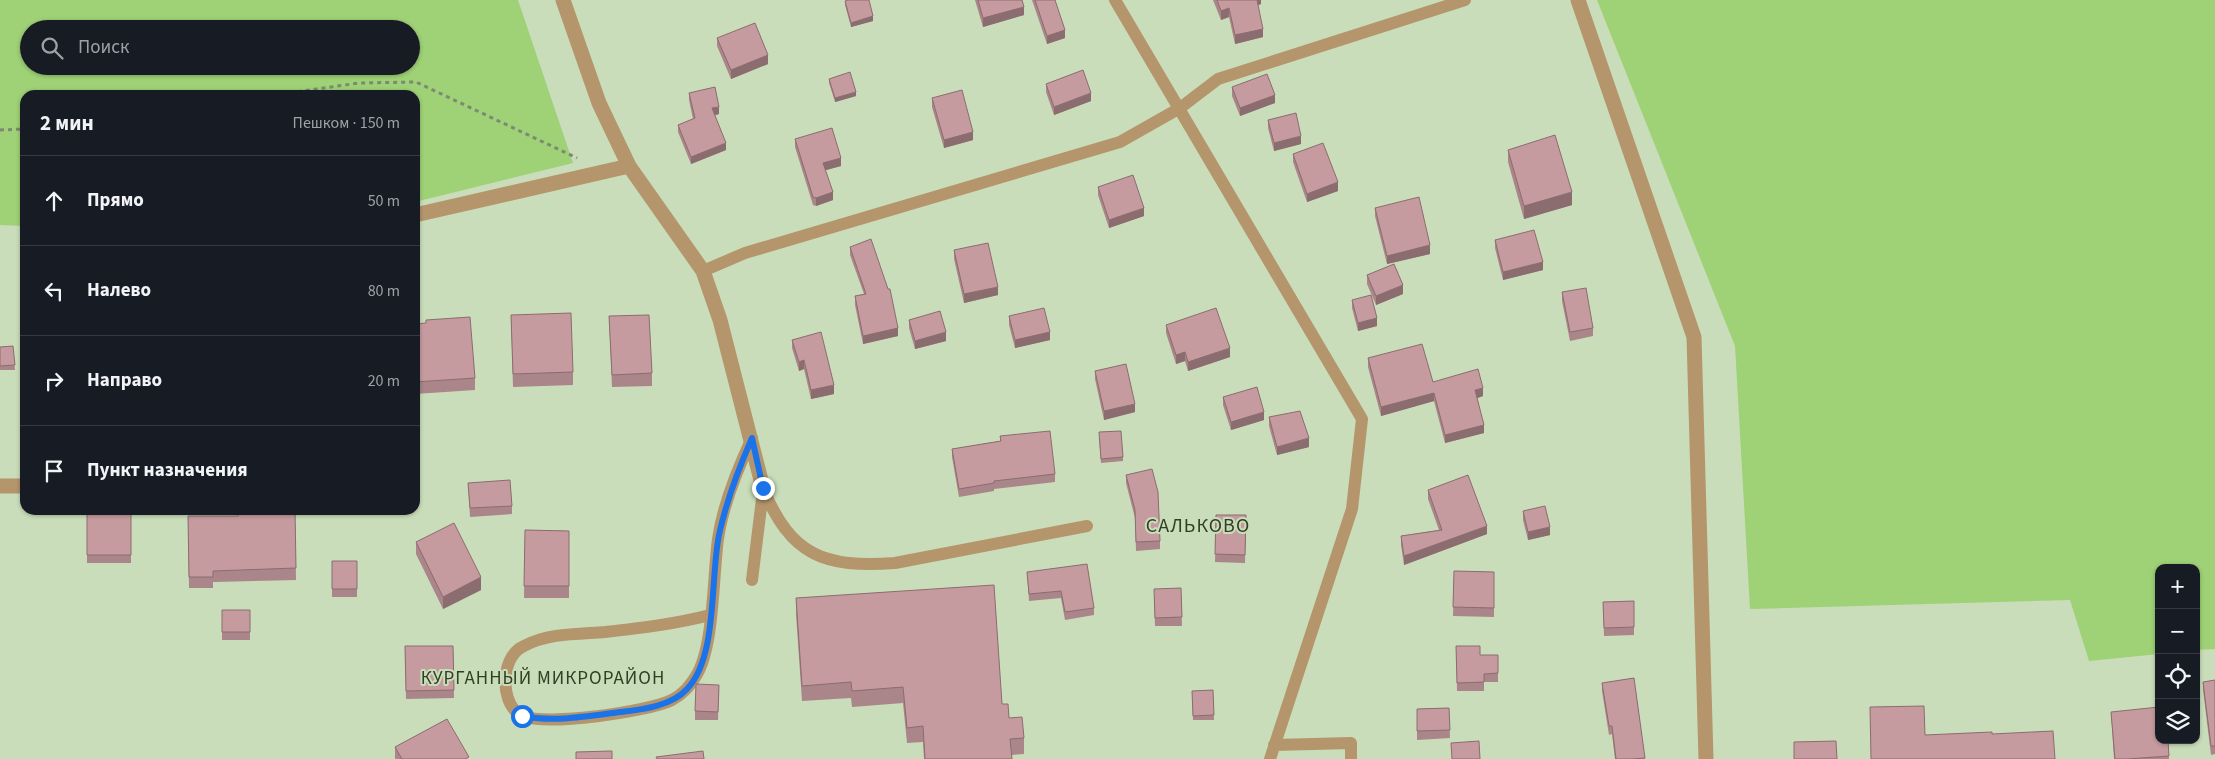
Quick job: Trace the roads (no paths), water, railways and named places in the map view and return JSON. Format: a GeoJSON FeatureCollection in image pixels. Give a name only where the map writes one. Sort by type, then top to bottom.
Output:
{"type":"FeatureCollection","features":[{"type":"Feature","properties":{"kind":"street"},"geometry":{"type":"LineString","coordinates":[[563,0],[599,103],[629,166],[703,271],[720,320],[752,438],[763,488]]}},
{"type":"Feature","properties":{"kind":"street"},"geometry":{"type":"LineString","coordinates":[[1578,0],[1694,336],[1706,759]]}},
{"type":"Feature","properties":{"kind":"street"},"geometry":{"type":"LineString","coordinates":[[420,214],[629,166]]}},
{"type":"Feature","properties":{"kind":"street"},"geometry":{"type":"LineString","coordinates":[[0,486],[20,486]]}},
{"type":"Feature","properties":{"kind":"lane"},"geometry":{"type":"LineString","coordinates":[[1115,0],[1362,419],[1352,508],[1270,759]]}},
{"type":"Feature","properties":{"kind":"lane"},"geometry":{"type":"LineString","coordinates":[[703,271],[745,253],[1120,142],[1180,108],[1218,79],[1465,0]]}},
{"type":"Feature","properties":{"kind":"lane"},"geometry":{"type":"LineString","coordinates":[[710,615],[662,626],[553,637],[522,647],[512,656],[507,668],[505,684],[508,701],[522,716],[545,719],[632,711],[664,703],[687,690],[698,674],[706,643],[710,615],[720,530],[733,484],[752,438]]}},
{"type":"Feature","properties":{"kind":"lane"},"geometry":{"type":"LineString","coordinates":[[763,488],[773,513],[800,546],[819,557],[865,565],[894,562],[1087,526]]}},
{"type":"Feature","properties":{"kind":"lane"},"geometry":{"type":"LineString","coordinates":[[752,580],[763,488]]}},
{"type":"Feature","properties":{"kind":"lane"},"geometry":{"type":"LineString","coordinates":[[1274,745],[1351,743],[1351,759]]}},
{"type":"Feature","properties":{"kind":"district","name":"САЛЬКОВО"},"geometry":{"type":"Point","coordinates":[1198,526]}},
{"type":"Feature","properties":{"kind":"district","name":"КУРГАННЫЙ МИКРОРАЙОН"},"geometry":{"type":"Point","coordinates":[543,678]}}]}
